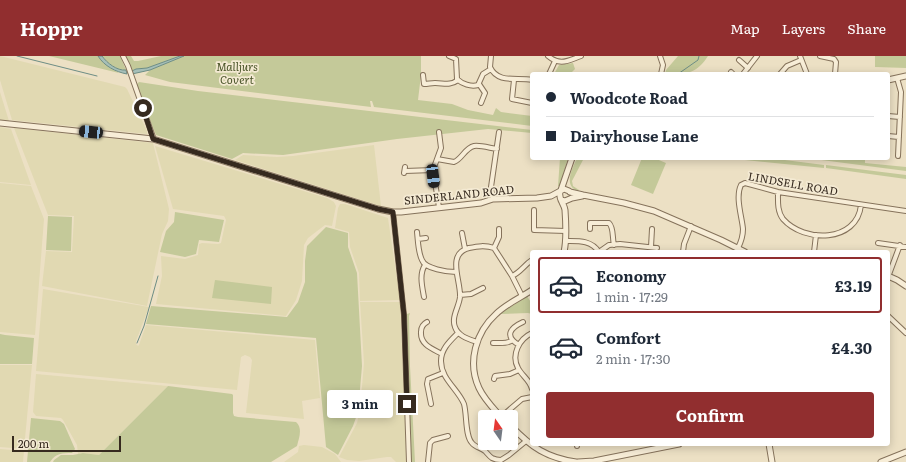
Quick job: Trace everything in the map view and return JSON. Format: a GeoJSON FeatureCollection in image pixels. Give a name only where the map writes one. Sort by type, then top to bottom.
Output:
{"type":"FeatureCollection","features":[{"type":"Feature","properties":{"kind":"street"},"geometry":{"type":"LineString","coordinates":[[123,56],[128,66],[153,139]]}},
{"type":"Feature","properties":{"kind":"street"},"geometry":{"type":"LineString","coordinates":[[449,56],[456,59],[456,76],[458,80],[465,84],[474,86],[479,84],[483,74],[491,69]]}},
{"type":"Feature","properties":{"kind":"street"},"geometry":{"type":"LineString","coordinates":[[491,56],[489,65],[499,77],[514,80],[530,80]]}},
{"type":"Feature","properties":{"kind":"street"},"geometry":{"type":"LineString","coordinates":[[548,56],[555,61],[562,62],[580,56]]}},
{"type":"Feature","properties":{"kind":"street"},"geometry":{"type":"LineString","coordinates":[[660,56],[663,65],[661,72]]}},
{"type":"Feature","properties":{"kind":"street"},"geometry":{"type":"LineString","coordinates":[[745,72],[757,56]]}},
{"type":"Feature","properties":{"kind":"street"},"geometry":{"type":"LineString","coordinates":[[820,56],[835,58],[835,72]]}},
{"type":"Feature","properties":{"kind":"street"},"geometry":{"type":"LineString","coordinates":[[782,72],[787,66],[800,58],[806,72]]}},
{"type":"Feature","properties":{"kind":"street"},"geometry":{"type":"LineString","coordinates":[[739,60],[748,68]]}},
{"type":"Feature","properties":{"kind":"street"},"geometry":{"type":"LineString","coordinates":[[550,72],[555,61]]}},
{"type":"Feature","properties":{"kind":"street"},"geometry":{"type":"LineString","coordinates":[[423,75],[424,84],[452,84],[458,80]]}},
{"type":"Feature","properties":{"kind":"street"},"geometry":{"type":"LineString","coordinates":[[890,80],[906,76]]}},
{"type":"Feature","properties":{"kind":"street"},"geometry":{"type":"LineString","coordinates":[[897,78],[901,92],[898,156]]}},
{"type":"Feature","properties":{"kind":"street"},"geometry":{"type":"LineString","coordinates":[[514,80],[512,99],[530,103]]}},
{"type":"Feature","properties":{"kind":"street"},"geometry":{"type":"LineString","coordinates":[[479,84],[485,93],[481,103]]}},
{"type":"Feature","properties":{"kind":"street"},"geometry":{"type":"LineString","coordinates":[[901,102],[906,102]]}},
{"type":"Feature","properties":{"kind":"street"},"geometry":{"type":"LineString","coordinates":[[890,116],[900,117]]}},
{"type":"Feature","properties":{"kind":"street"},"geometry":{"type":"LineString","coordinates":[[0,123],[153,139],[393,212],[404,315],[409,462]]}},
{"type":"Feature","properties":{"kind":"street"},"geometry":{"type":"LineString","coordinates":[[439,132],[441,144],[440,153],[433,170],[439,207]]}},
{"type":"Feature","properties":{"kind":"street"},"geometry":{"type":"LineString","coordinates":[[493,199],[492,187],[499,132]]}},
{"type":"Feature","properties":{"kind":"street"},"geometry":{"type":"LineString","coordinates":[[890,136],[899,137]]}},
{"type":"Feature","properties":{"kind":"street"},"geometry":{"type":"LineString","coordinates":[[437,159],[454,162],[461,159],[472,146],[497,148]]}},
{"type":"Feature","properties":{"kind":"street"},"geometry":{"type":"LineString","coordinates":[[564,250],[566,241],[565,210],[560,195],[571,160]]}},
{"type":"Feature","properties":{"kind":"street"},"geometry":{"type":"LineString","coordinates":[[405,171],[433,170]]}},
{"type":"Feature","properties":{"kind":"street"},"geometry":{"type":"LineString","coordinates":[[565,210],[571,196],[566,185],[566,178]]}},
{"type":"Feature","properties":{"kind":"street","name":"LINDSELL ROAD"},"geometry":{"type":"LineString","coordinates":[[738,248],[742,239],[743,231],[738,193],[741,186],[745,183],[778,192],[861,206],[906,211]]}},
{"type":"Feature","properties":{"kind":"street","name":"SINDERLAND ROAD"},"geometry":{"type":"LineString","coordinates":[[393,212],[481,202],[493,199],[532,198],[560,195],[566,189],[583,196],[643,208],[691,226],[742,250]]}},
{"type":"Feature","properties":{"kind":"street"},"geometry":{"type":"LineString","coordinates":[[778,192],[778,208],[783,218],[795,228],[816,235],[834,235],[846,230],[855,222],[861,210],[861,206]]}},
{"type":"Feature","properties":{"kind":"street","name":"SINDERLAND ROAD"},"geometry":{"type":"LineString","coordinates":[[560,195],[565,201],[583,196]]}},
{"type":"Feature","properties":{"kind":"street"},"geometry":{"type":"LineString","coordinates":[[534,210],[534,230],[566,231]]}},
{"type":"Feature","properties":{"kind":"street"},"geometry":{"type":"LineString","coordinates":[[590,228],[590,223],[608,223],[612,229],[614,245]]}},
{"type":"Feature","properties":{"kind":"street"},"geometry":{"type":"LineString","coordinates":[[683,250],[691,226]]}},
{"type":"Feature","properties":{"kind":"street"},"geometry":{"type":"LineString","coordinates":[[494,248],[500,237],[499,229]]}},
{"type":"Feature","properties":{"kind":"street"},"geometry":{"type":"LineString","coordinates":[[651,247],[652,229]]}},
{"type":"Feature","properties":{"kind":"street"},"geometry":{"type":"LineString","coordinates":[[417,232],[422,260],[425,264],[449,272],[456,272]]}},
{"type":"Feature","properties":{"kind":"street"},"geometry":{"type":"LineString","coordinates":[[462,233],[465,249]]}},
{"type":"Feature","properties":{"kind":"street"},"geometry":{"type":"LineString","coordinates":[[814,250],[816,235]]}},
{"type":"Feature","properties":{"kind":"street"},"geometry":{"type":"LineString","coordinates":[[418,239],[426,238]]}},
{"type":"Feature","properties":{"kind":"street"},"geometry":{"type":"LineString","coordinates":[[566,241],[587,242],[593,245],[597,250]]}},
{"type":"Feature","properties":{"kind":"street"},"geometry":{"type":"LineString","coordinates":[[878,242],[906,247]]}},
{"type":"Feature","properties":{"kind":"street"},"geometry":{"type":"LineString","coordinates":[[602,250],[609,245],[657,248]]}},
{"type":"Feature","properties":{"kind":"street"},"geometry":{"type":"LineString","coordinates":[[890,272],[900,245]]}},
{"type":"Feature","properties":{"kind":"street"},"geometry":{"type":"LineString","coordinates":[[477,342],[465,338],[458,333],[454,326],[454,319],[460,295],[456,272],[456,260],[459,253],[465,249],[482,246],[494,248],[512,276],[522,296]]}},
{"type":"Feature","properties":{"kind":"street"},"geometry":{"type":"LineString","coordinates":[[632,250],[633,246]]}},
{"type":"Feature","properties":{"kind":"street"},"geometry":{"type":"LineString","coordinates":[[512,276],[518,273],[530,261]]}},
{"type":"Feature","properties":{"kind":"street"},"geometry":{"type":"LineString","coordinates":[[424,297],[421,276],[425,264]]}},
{"type":"Feature","properties":{"kind":"street"},"geometry":{"type":"LineString","coordinates":[[890,278],[906,286]]}},
{"type":"Feature","properties":{"kind":"street"},"geometry":{"type":"LineString","coordinates":[[460,295],[470,294],[483,288]]}},
{"type":"Feature","properties":{"kind":"street"},"geometry":{"type":"LineString","coordinates":[[495,410],[485,398],[479,387],[474,369],[477,342],[490,319],[501,309],[530,291]]}},
{"type":"Feature","properties":{"kind":"street"},"geometry":{"type":"LineString","coordinates":[[890,318],[906,333]]}},
{"type":"Feature","properties":{"kind":"street"},"geometry":{"type":"LineString","coordinates":[[427,322],[423,324],[421,330],[423,342],[442,354]]}},
{"type":"Feature","properties":{"kind":"street"},"geometry":{"type":"LineString","coordinates":[[511,340],[510,337],[512,328],[523,322]]}},
{"type":"Feature","properties":{"kind":"street"},"geometry":{"type":"LineString","coordinates":[[458,333],[445,347],[441,360],[443,373],[463,402],[467,420],[468,435],[472,444],[497,460],[504,458],[526,441]]}},
{"type":"Feature","properties":{"kind":"street"},"geometry":{"type":"LineString","coordinates":[[530,334],[522,340],[515,356],[518,370],[530,380]]}},
{"type":"Feature","properties":{"kind":"street"},"geometry":{"type":"LineString","coordinates":[[493,344],[502,344],[510,342],[511,340]]}},
{"type":"Feature","properties":{"kind":"street"},"geometry":{"type":"LineString","coordinates":[[511,340],[519,345]]}},
{"type":"Feature","properties":{"kind":"street"},"geometry":{"type":"LineString","coordinates":[[494,379],[495,376],[510,374],[518,370]]}},
{"type":"Feature","properties":{"kind":"street"},"geometry":{"type":"LineString","coordinates":[[428,379],[443,373]]}},
{"type":"Feature","properties":{"kind":"street"},"geometry":{"type":"LineString","coordinates":[[424,376],[428,379]]}},
{"type":"Feature","properties":{"kind":"street"},"geometry":{"type":"LineString","coordinates":[[428,379],[427,384],[431,404]]}},
{"type":"Feature","properties":{"kind":"street"},"geometry":{"type":"LineString","coordinates":[[509,410],[522,399],[530,397]]}},
{"type":"Feature","properties":{"kind":"street"},"geometry":{"type":"LineString","coordinates":[[518,433],[530,444]]}},
{"type":"Feature","properties":{"kind":"street"},"geometry":{"type":"LineString","coordinates":[[430,443],[433,440],[448,436]]}},
{"type":"Feature","properties":{"kind":"street"},"geometry":{"type":"LineString","coordinates":[[427,437],[430,443],[428,462]]}},
{"type":"Feature","properties":{"kind":"street"},"geometry":{"type":"LineString","coordinates":[[533,446],[541,452],[553,457],[577,462],[594,461],[654,446]]}},
{"type":"Feature","properties":{"kind":"street"},"geometry":{"type":"LineString","coordinates":[[769,446],[772,462]]}},
{"type":"Feature","properties":{"kind":"street"},"geometry":{"type":"LineString","coordinates":[[881,462],[906,452]]}},
{"type":"Feature","properties":{"kind":"street"},"geometry":{"type":"LineString","coordinates":[[488,462],[491,457]]}},
{"type":"Feature","properties":{"kind":"shaded area"},"geometry":{"type":"Polygon","coordinates":[[[0,56],[125,87],[147,131],[147,134],[12,120],[0,80],[0,56]]]}},
{"type":"Feature","properties":{"kind":"shaded area"},"geometry":{"type":"Polygon","coordinates":[[[0,92],[9,121],[0,120],[0,92]]]}},
{"type":"Feature","properties":{"kind":"shaded area"},"geometry":{"type":"Polygon","coordinates":[[[0,127],[11,129],[31,185],[0,182],[0,127]]]}},
{"type":"Feature","properties":{"kind":"shaded area"},"geometry":{"type":"Polygon","coordinates":[[[14,128],[153,143],[169,209],[168,221],[162,234],[147,306],[42,286],[46,251],[72,252],[74,216],[48,215],[14,128]]]}},
{"type":"Feature","properties":{"kind":"shaded area"},"geometry":{"type":"Polygon","coordinates":[[[374,145],[381,206],[235,160],[243,155],[277,157],[293,156],[374,145]]]}},
{"type":"Feature","properties":{"kind":"shaded area"},"geometry":{"type":"Polygon","coordinates":[[[155,146],[327,198],[334,202],[336,206],[332,226],[325,225],[308,238],[304,245],[302,281],[296,300],[286,316],[156,304],[162,276],[161,256],[185,259],[198,255],[199,244],[221,243],[226,220],[224,216],[173,209],[155,146]]]}},
{"type":"Feature","properties":{"kind":"shaded area"},"geometry":{"type":"Polygon","coordinates":[[[0,183],[31,186],[44,219],[35,335],[0,332],[0,183]]]}},
{"type":"Feature","properties":{"kind":"shaded area"},"geometry":{"type":"Polygon","coordinates":[[[340,204],[345,204],[388,218],[400,300],[360,301],[359,273],[350,247],[349,232],[335,228],[340,204]]]}},
{"type":"Feature","properties":{"kind":"shaded area"},"geometry":{"type":"Polygon","coordinates":[[[43,289],[149,307],[136,341],[138,346],[146,325],[315,340],[320,398],[302,401],[304,419],[246,413],[252,360],[250,357],[245,355],[241,357],[237,390],[36,371],[43,289]]]}},
{"type":"Feature","properties":{"kind":"shaded area"},"geometry":{"type":"Polygon","coordinates":[[[360,302],[400,302],[407,462],[396,462],[391,457],[359,461],[347,460],[339,457],[357,423],[360,410],[364,363],[360,302]]]}},
{"type":"Feature","properties":{"kind":"shaded area"},"geometry":{"type":"Polygon","coordinates":[[[0,365],[32,365],[24,449],[0,447],[0,365]]]}},
{"type":"Feature","properties":{"kind":"shaded area"},"geometry":{"type":"Polygon","coordinates":[[[36,374],[168,386],[99,455],[83,453],[78,454],[77,445],[61,418],[36,416],[33,412],[36,374]]]}},
{"type":"Feature","properties":{"kind":"shaded area"},"geometry":{"type":"Polygon","coordinates":[[[304,445],[322,447],[335,454],[341,462],[284,462],[298,452],[299,446],[304,445]]]}},
{"type":"Feature","properties":{"kind":"shaded area"},"geometry":{"type":"Polygon","coordinates":[[[0,449],[24,451],[23,462],[0,462],[0,449]]]}},
{"type":"Feature","properties":{"kind":"green space"},"geometry":{"type":"Polygon","coordinates":[[[49,56],[98,56],[104,63],[119,73],[49,56]]]}},
{"type":"Feature","properties":{"kind":"green space"},"geometry":{"type":"Polygon","coordinates":[[[102,56],[120,56],[126,70],[112,66],[102,56]]]}},
{"type":"Feature","properties":{"kind":"green space"},"geometry":{"type":"Polygon","coordinates":[[[124,56],[131,56],[134,61],[138,61],[161,56],[180,56],[147,68],[132,71],[124,56]]]}},
{"type":"Feature","properties":{"kind":"green space","name":"Malljurs Covert"},"geometry":{"type":"Polygon","coordinates":[[[184,56],[421,56],[421,75],[418,100],[452,104],[468,110],[493,115],[496,108],[501,112],[530,116],[530,126],[374,107],[372,101],[370,101],[371,107],[170,82],[145,75],[150,70],[184,56]]]}},
{"type":"Feature","properties":{"kind":"green space"},"geometry":{"type":"Polygon","coordinates":[[[678,56],[708,56],[699,67],[690,72],[666,72],[678,56]]]}},
{"type":"Feature","properties":{"kind":"green space"},"geometry":{"type":"Polygon","coordinates":[[[875,56],[906,56],[906,68],[875,67],[875,56]]]}},
{"type":"Feature","properties":{"kind":"green space"},"geometry":{"type":"Polygon","coordinates":[[[573,63],[575,69],[572,72],[555,72],[559,65],[573,63]]]}},
{"type":"Feature","properties":{"kind":"green space"},"geometry":{"type":"Polygon","coordinates":[[[139,82],[198,91],[530,130],[530,133],[488,129],[397,139],[283,155],[243,153],[232,159],[156,135],[136,85],[139,82]]]}},
{"type":"Feature","properties":{"kind":"green space"},"geometry":{"type":"Polygon","coordinates":[[[560,160],[567,160],[560,186],[558,186],[560,160]]]}},
{"type":"Feature","properties":{"kind":"green space"},"geometry":{"type":"Polygon","coordinates":[[[576,160],[583,160],[572,181],[573,186],[579,190],[578,191],[573,189],[571,185],[571,172],[576,160]]]}},
{"type":"Feature","properties":{"kind":"green space"},"geometry":{"type":"Polygon","coordinates":[[[641,160],[659,160],[666,163],[653,194],[631,185],[641,160]]]}},
{"type":"Feature","properties":{"kind":"green space"},"geometry":{"type":"Polygon","coordinates":[[[746,160],[785,160],[824,165],[824,168],[746,160]]]}},
{"type":"Feature","properties":{"kind":"green space"},"geometry":{"type":"Polygon","coordinates":[[[821,160],[865,160],[865,163],[906,167],[906,171],[821,160]]]}},
{"type":"Feature","properties":{"kind":"green space"},"geometry":{"type":"Polygon","coordinates":[[[826,165],[906,175],[906,179],[826,168],[826,165]]]}},
{"type":"Feature","properties":{"kind":"green space"},"geometry":{"type":"Polygon","coordinates":[[[175,212],[224,220],[219,242],[199,240],[196,254],[185,257],[160,252],[166,231],[174,222],[175,212]]]}},
{"type":"Feature","properties":{"kind":"green space"},"geometry":{"type":"Polygon","coordinates":[[[48,216],[72,217],[71,251],[46,250],[48,216]]]}},
{"type":"Feature","properties":{"kind":"green space"},"geometry":{"type":"Polygon","coordinates":[[[326,227],[348,233],[348,247],[357,273],[362,366],[358,412],[353,426],[338,455],[326,447],[316,338],[146,324],[151,306],[287,317],[298,302],[305,282],[307,246],[326,227]]]}},
{"type":"Feature","properties":{"kind":"green space"},"geometry":{"type":"Polygon","coordinates":[[[215,280],[272,287],[271,304],[212,298],[215,280]]]}},
{"type":"Feature","properties":{"kind":"green space"},"geometry":{"type":"Polygon","coordinates":[[[527,296],[530,301],[530,314],[500,314],[527,296]]]}},
{"type":"Feature","properties":{"kind":"green space"},"geometry":{"type":"Polygon","coordinates":[[[410,313],[410,366],[415,462],[411,462],[407,314],[410,313]]]}},
{"type":"Feature","properties":{"kind":"green space"},"geometry":{"type":"Polygon","coordinates":[[[0,334],[34,338],[32,364],[0,364],[0,334]]]}},
{"type":"Feature","properties":{"kind":"green space"},"geometry":{"type":"Polygon","coordinates":[[[168,386],[232,394],[234,416],[296,422],[300,430],[297,446],[271,462],[53,462],[61,455],[83,453],[99,455],[168,386]]]}},
{"type":"Feature","properties":{"kind":"green space"},"geometry":{"type":"Polygon","coordinates":[[[31,418],[60,421],[64,424],[75,449],[72,453],[60,454],[50,462],[27,462],[31,418]]]}},
{"type":"Feature","properties":{"kind":"water"},"geometry":{"type":"Polygon","coordinates":[[[98,56],[102,56],[109,64],[116,68],[126,70],[127,74],[111,68],[98,56]]]}},
{"type":"Feature","properties":{"kind":"water"},"geometry":{"type":"Polygon","coordinates":[[[180,56],[184,56],[150,70],[132,74],[132,71],[136,69],[147,68],[180,56]]]}},
{"type":"Feature","properties":{"kind":"waterway"},"geometry":{"type":"LineString","coordinates":[[17,56],[97,76]]}},
{"type":"Feature","properties":{"kind":"waterway"},"geometry":{"type":"LineString","coordinates":[[681,72],[698,60],[699,56]]}},
{"type":"Feature","properties":{"kind":"waterway"},"geometry":{"type":"LineString","coordinates":[[137,343],[144,326],[158,276]]}},
{"type":"Feature","properties":{"kind":"route"},"geometry":{"type":"LineString","coordinates":[[143,108],[153,139],[170,143],[378,209],[393,212],[392,214],[404,315],[407,404]]}}]}
